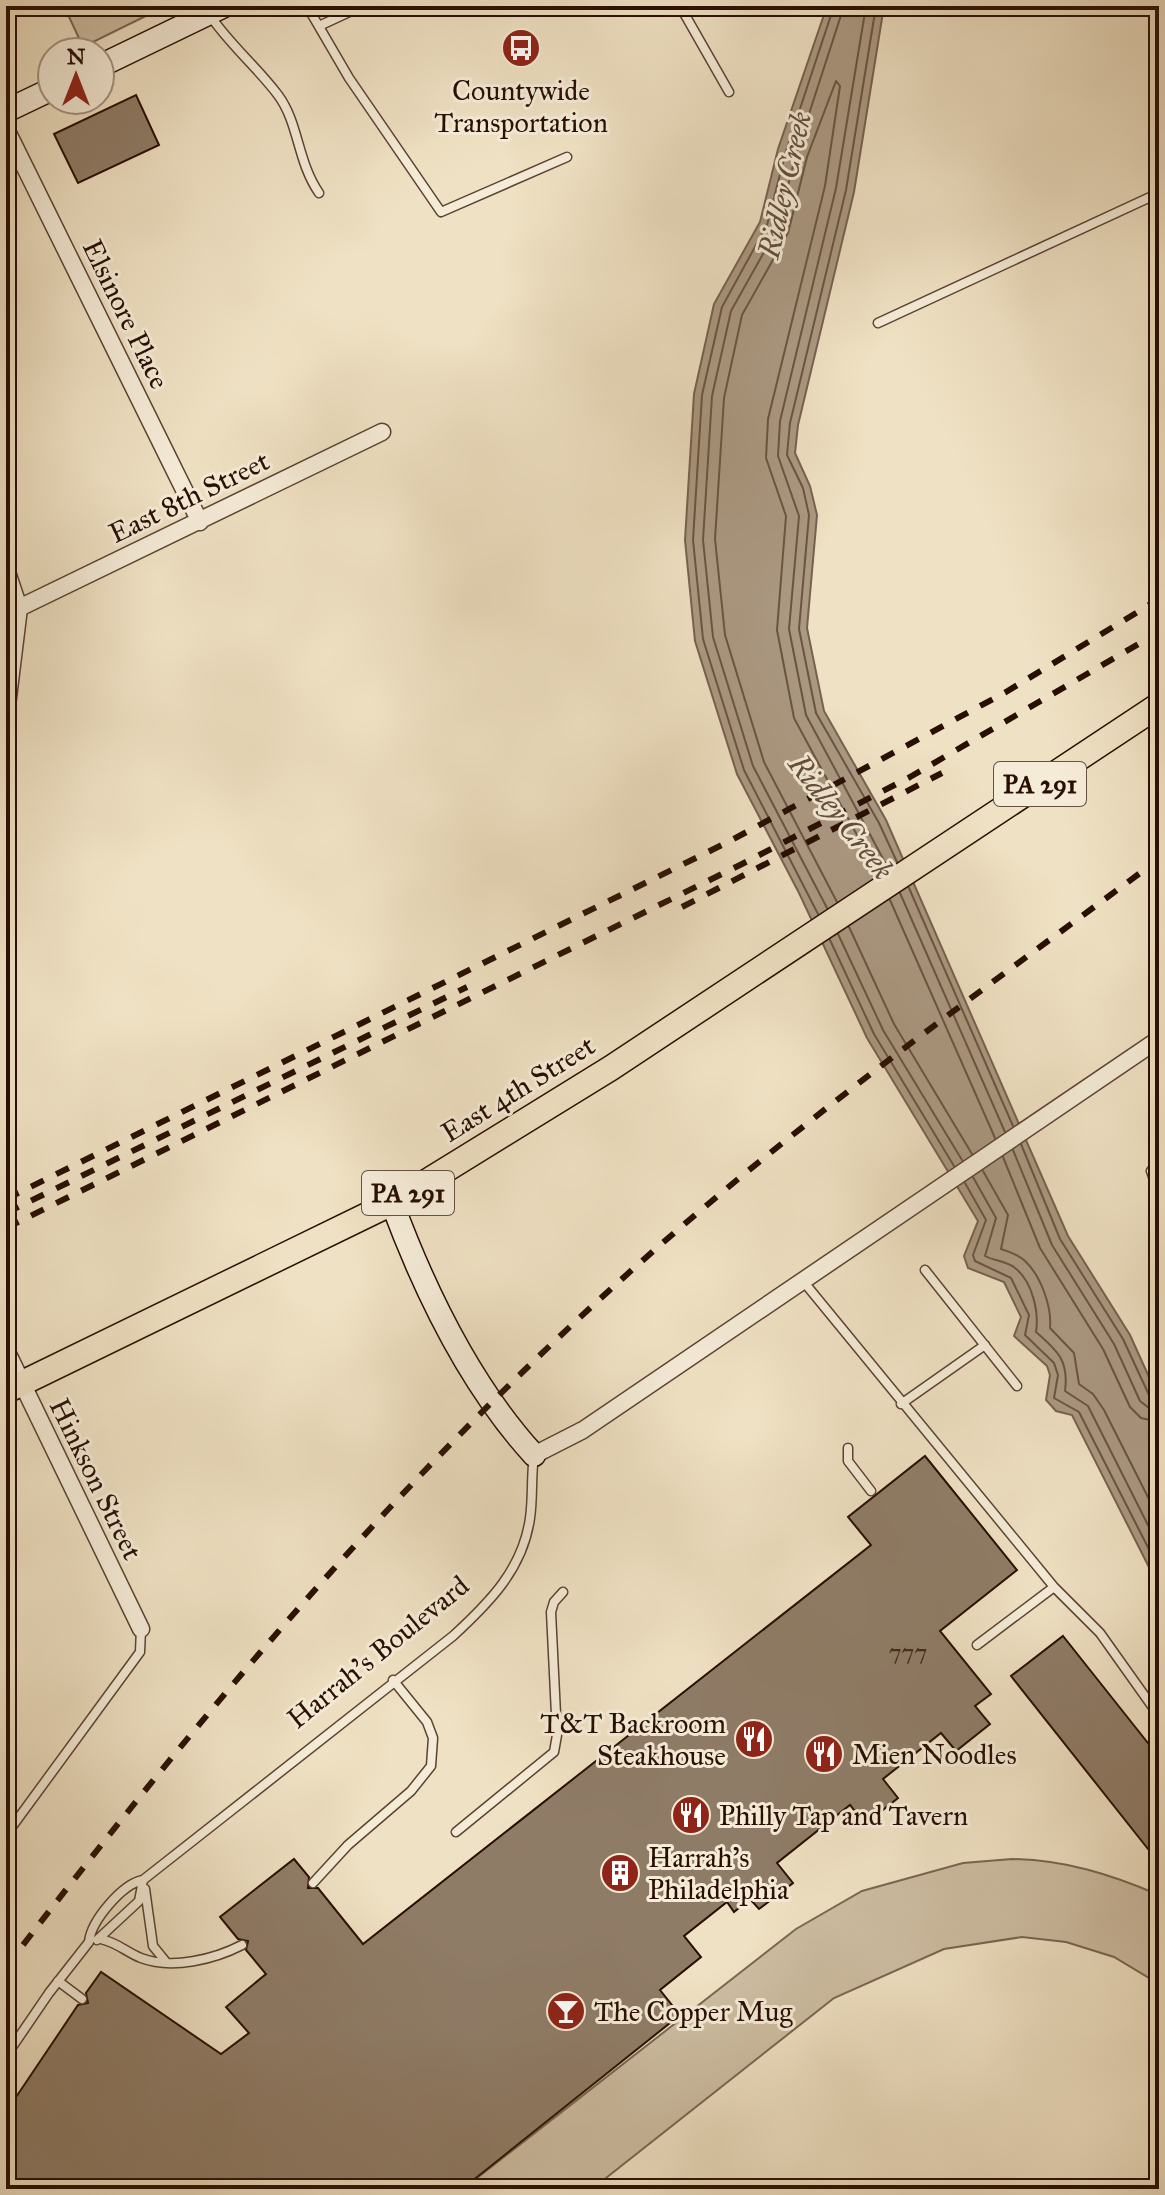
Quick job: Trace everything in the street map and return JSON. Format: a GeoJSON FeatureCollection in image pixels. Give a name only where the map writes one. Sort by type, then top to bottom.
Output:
{"type":"FeatureCollection","features":[{"type":"Feature","properties":{"kind":"main road","name":"East 4th Street"},"geometry":{"type":"LineString","coordinates":[[13,1387],[392,1203],[611,1068],[1159,705]]}},
{"type":"Feature","properties":{"kind":"street"},"geometry":{"type":"LineString","coordinates":[[116,58],[216,10]]}},
{"type":"Feature","properties":{"kind":"street"},"geometry":{"type":"LineString","coordinates":[[6,111],[36,97]]}},
{"type":"Feature","properties":{"kind":"street","name":"Elsinore Place"},"geometry":{"type":"LineString","coordinates":[[6,129],[200,522]]}},
{"type":"Feature","properties":{"kind":"street","name":"East 8th Street"},"geometry":{"type":"LineString","coordinates":[[19,608],[382,432]]}},
{"type":"Feature","properties":{"kind":"street"},"geometry":{"type":"LineString","coordinates":[[6,569],[19,608],[6,714]]}},
{"type":"Feature","properties":{"kind":"street"},"geometry":{"type":"LineString","coordinates":[[392,1203],[410,1252],[443,1319],[505,1423],[534,1455],[583,1430],[1159,1039]]}},
{"type":"Feature","properties":{"kind":"street","name":"Hinkson Street"},"geometry":{"type":"LineString","coordinates":[[6,1350],[13,1387],[141,1629]]}},
{"type":"Feature","properties":{"kind":"lane"},"geometry":{"type":"LineString","coordinates":[[307,6],[349,78],[441,212],[567,157]]}},
{"type":"Feature","properties":{"kind":"lane"},"geometry":{"type":"LineString","coordinates":[[319,26],[362,6]]}},
{"type":"Feature","properties":{"kind":"lane"},"geometry":{"type":"LineString","coordinates":[[680,6],[729,92]]}},
{"type":"Feature","properties":{"kind":"lane"},"geometry":{"type":"LineString","coordinates":[[216,10],[225,37],[280,96],[297,137],[301,160],[319,193]]}},
{"type":"Feature","properties":{"kind":"lane"},"geometry":{"type":"LineString","coordinates":[[878,323],[1159,193]]}},
{"type":"Feature","properties":{"kind":"lane"},"geometry":{"type":"LineString","coordinates":[[1159,1161],[1151,1171],[1159,1194]]}},
{"type":"Feature","properties":{"kind":"lane"},"geometry":{"type":"LineString","coordinates":[[925,1270],[1017,1386]]}},
{"type":"Feature","properties":{"kind":"lane"},"geometry":{"type":"LineString","coordinates":[[803,1280],[901,1404],[1054,1587],[1100,1633],[1159,1716]]}},
{"type":"Feature","properties":{"kind":"lane"},"geometry":{"type":"LineString","coordinates":[[901,1404],[985,1345]]}},
{"type":"Feature","properties":{"kind":"lane"},"geometry":{"type":"LineString","coordinates":[[848,1448],[848,1461],[871,1491]]}},
{"type":"Feature","properties":{"kind":"lane","name":"Harrah's Boulevard"},"geometry":{"type":"LineString","coordinates":[[6,2056],[89,1942],[90,1933],[99,1919],[134,1882],[143,1880],[393,1680],[453,1636],[511,1574],[524,1545],[531,1516],[534,1455]]}},
{"type":"Feature","properties":{"kind":"lane"},"geometry":{"type":"LineString","coordinates":[[977,1645],[1054,1587]]}},
{"type":"Feature","properties":{"kind":"lane"},"geometry":{"type":"LineString","coordinates":[[456,1832],[554,1752],[557,1735],[551,1612],[554,1602],[563,1592]]}},
{"type":"Feature","properties":{"kind":"lane"},"geometry":{"type":"LineString","coordinates":[[6,1835],[140,1652],[141,1629]]}},
{"type":"Feature","properties":{"kind":"lane"},"geometry":{"type":"LineString","coordinates":[[313,1883],[340,1853],[411,1791],[431,1766],[433,1738],[427,1722],[393,1680]]}},
{"type":"Feature","properties":{"kind":"lane"},"geometry":{"type":"LineString","coordinates":[[143,1880],[153,1946],[166,1962]]}},
{"type":"Feature","properties":{"kind":"lane","name":"Harrah's Boulevard"},"geometry":{"type":"LineString","coordinates":[[101,1939],[139,1901],[143,1880]]}},
{"type":"Feature","properties":{"kind":"lane"},"geometry":{"type":"LineString","coordinates":[[89,1942],[101,1939],[118,1943],[141,1958],[166,1962],[218,1957],[242,1945]]}},
{"type":"Feature","properties":{"kind":"lane"},"geometry":{"type":"LineString","coordinates":[[58,1981],[82,1999]]}},
{"type":"Feature","properties":{"kind":"shaded area"},"geometry":{"type":"Polygon","coordinates":[[[64,6],[166,6],[105,36],[78,36],[64,6]]]}},
{"type":"Feature","properties":{"kind":"shaded area"},"geometry":{"type":"Polygon","coordinates":[[[1012,1859],[1050,1862],[1087,1870],[1159,1895],[1159,1984],[1114,1957],[1066,1942],[1022,1937],[944,1949],[834,1998],[592,2189],[463,2189],[796,1929],[862,1891],[963,1863],[1012,1859]]]}},
{"type":"Feature","properties":{"kind":"water","name":"Ridley Creek"},"geometry":{"type":"Polygon","coordinates":[[[827,6],[884,6],[854,192],[798,425],[795,453],[810,486],[817,515],[807,628],[824,711],[886,820],[1068,1236],[1130,1335],[1159,1399],[1159,1587],[1072,1415],[1056,1411],[1046,1400],[1050,1375],[1047,1366],[1014,1336],[1021,1317],[1004,1282],[968,1268],[964,1256],[978,1221],[867,1038],[799,893],[737,774],[695,641],[685,540],[694,394],[714,304],[760,222],[778,149],[827,6]]]}},
{"type":"Feature","properties":{"kind":"building"},"geometry":{"type":"Polygon","coordinates":[[[136,95],[159,145],[78,183],[54,134],[92,116],[116,116],[116,105],[136,95]]]}},
{"type":"Feature","properties":{"kind":"building","name":"Harrah's Philadelphia"},"geometry":{"type":"Polygon","coordinates":[[[925,1456],[1017,1570],[940,1631],[991,1694],[975,1706],[990,1724],[956,1751],[941,1733],[883,1779],[898,1798],[865,1824],[850,1805],[777,1863],[793,1883],[759,1909],[750,1899],[734,1912],[727,1902],[684,1936],[701,1957],[660,1990],[680,2015],[462,2189],[6,2189],[6,2112],[78,2005],[88,2003],[86,1993],[101,1972],[221,2054],[249,2033],[226,2007],[266,1974],[246,1950],[248,1941],[238,1939],[220,1917],[294,1859],[309,1877],[308,1888],[318,1888],[363,1944],[871,1545],[848,1517],[925,1456]]]}},
{"type":"Feature","properties":{"kind":"building"},"geometry":{"type":"Polygon","coordinates":[[[1063,1636],[1159,1757],[1159,1841],[1148,1849],[1011,1676],[1063,1636]]]}},
{"type":"Feature","properties":{"kind":"railway"},"geometry":{"type":"LineString","coordinates":[[6,1199],[728,842],[1006,692],[1159,599]]}},
{"type":"Feature","properties":{"kind":"railway"},"geometry":{"type":"LineString","coordinates":[[6,1228],[740,865],[910,777],[1159,632]]}},
{"type":"Feature","properties":{"kind":"railway"},"geometry":{"type":"LineString","coordinates":[[682,907],[942,773]]}},
{"type":"Feature","properties":{"kind":"railway"},"geometry":{"type":"LineString","coordinates":[[6,1967],[145,1791],[289,1619],[440,1454],[519,1375],[667,1239],[804,1126],[1159,859]]}},
{"type":"Feature","properties":{"kind":"railway"},"geometry":{"type":"LineString","coordinates":[[6,1213],[467,987]]}},
{"type":"Feature","properties":{"kind":"place","name":"Countywide Transportation"},"geometry":{"type":"Point","coordinates":[521,48]}},
{"type":"Feature","properties":{"kind":"place","name":"T&T Backroom Steakhouse"},"geometry":{"type":"Point","coordinates":[754,1739]}},
{"type":"Feature","properties":{"kind":"place","name":"Mien Noodles"},"geometry":{"type":"Point","coordinates":[824,1754]}},
{"type":"Feature","properties":{"kind":"place","name":"Philly Tap and Tavern"},"geometry":{"type":"Point","coordinates":[691,1815]}},
{"type":"Feature","properties":{"kind":"place","name":"Harrah's Philadelphia"},"geometry":{"type":"Point","coordinates":[620,1873]}},
{"type":"Feature","properties":{"kind":"place","name":"The Copper Mug"},"geometry":{"type":"Point","coordinates":[566,2011]}}]}
